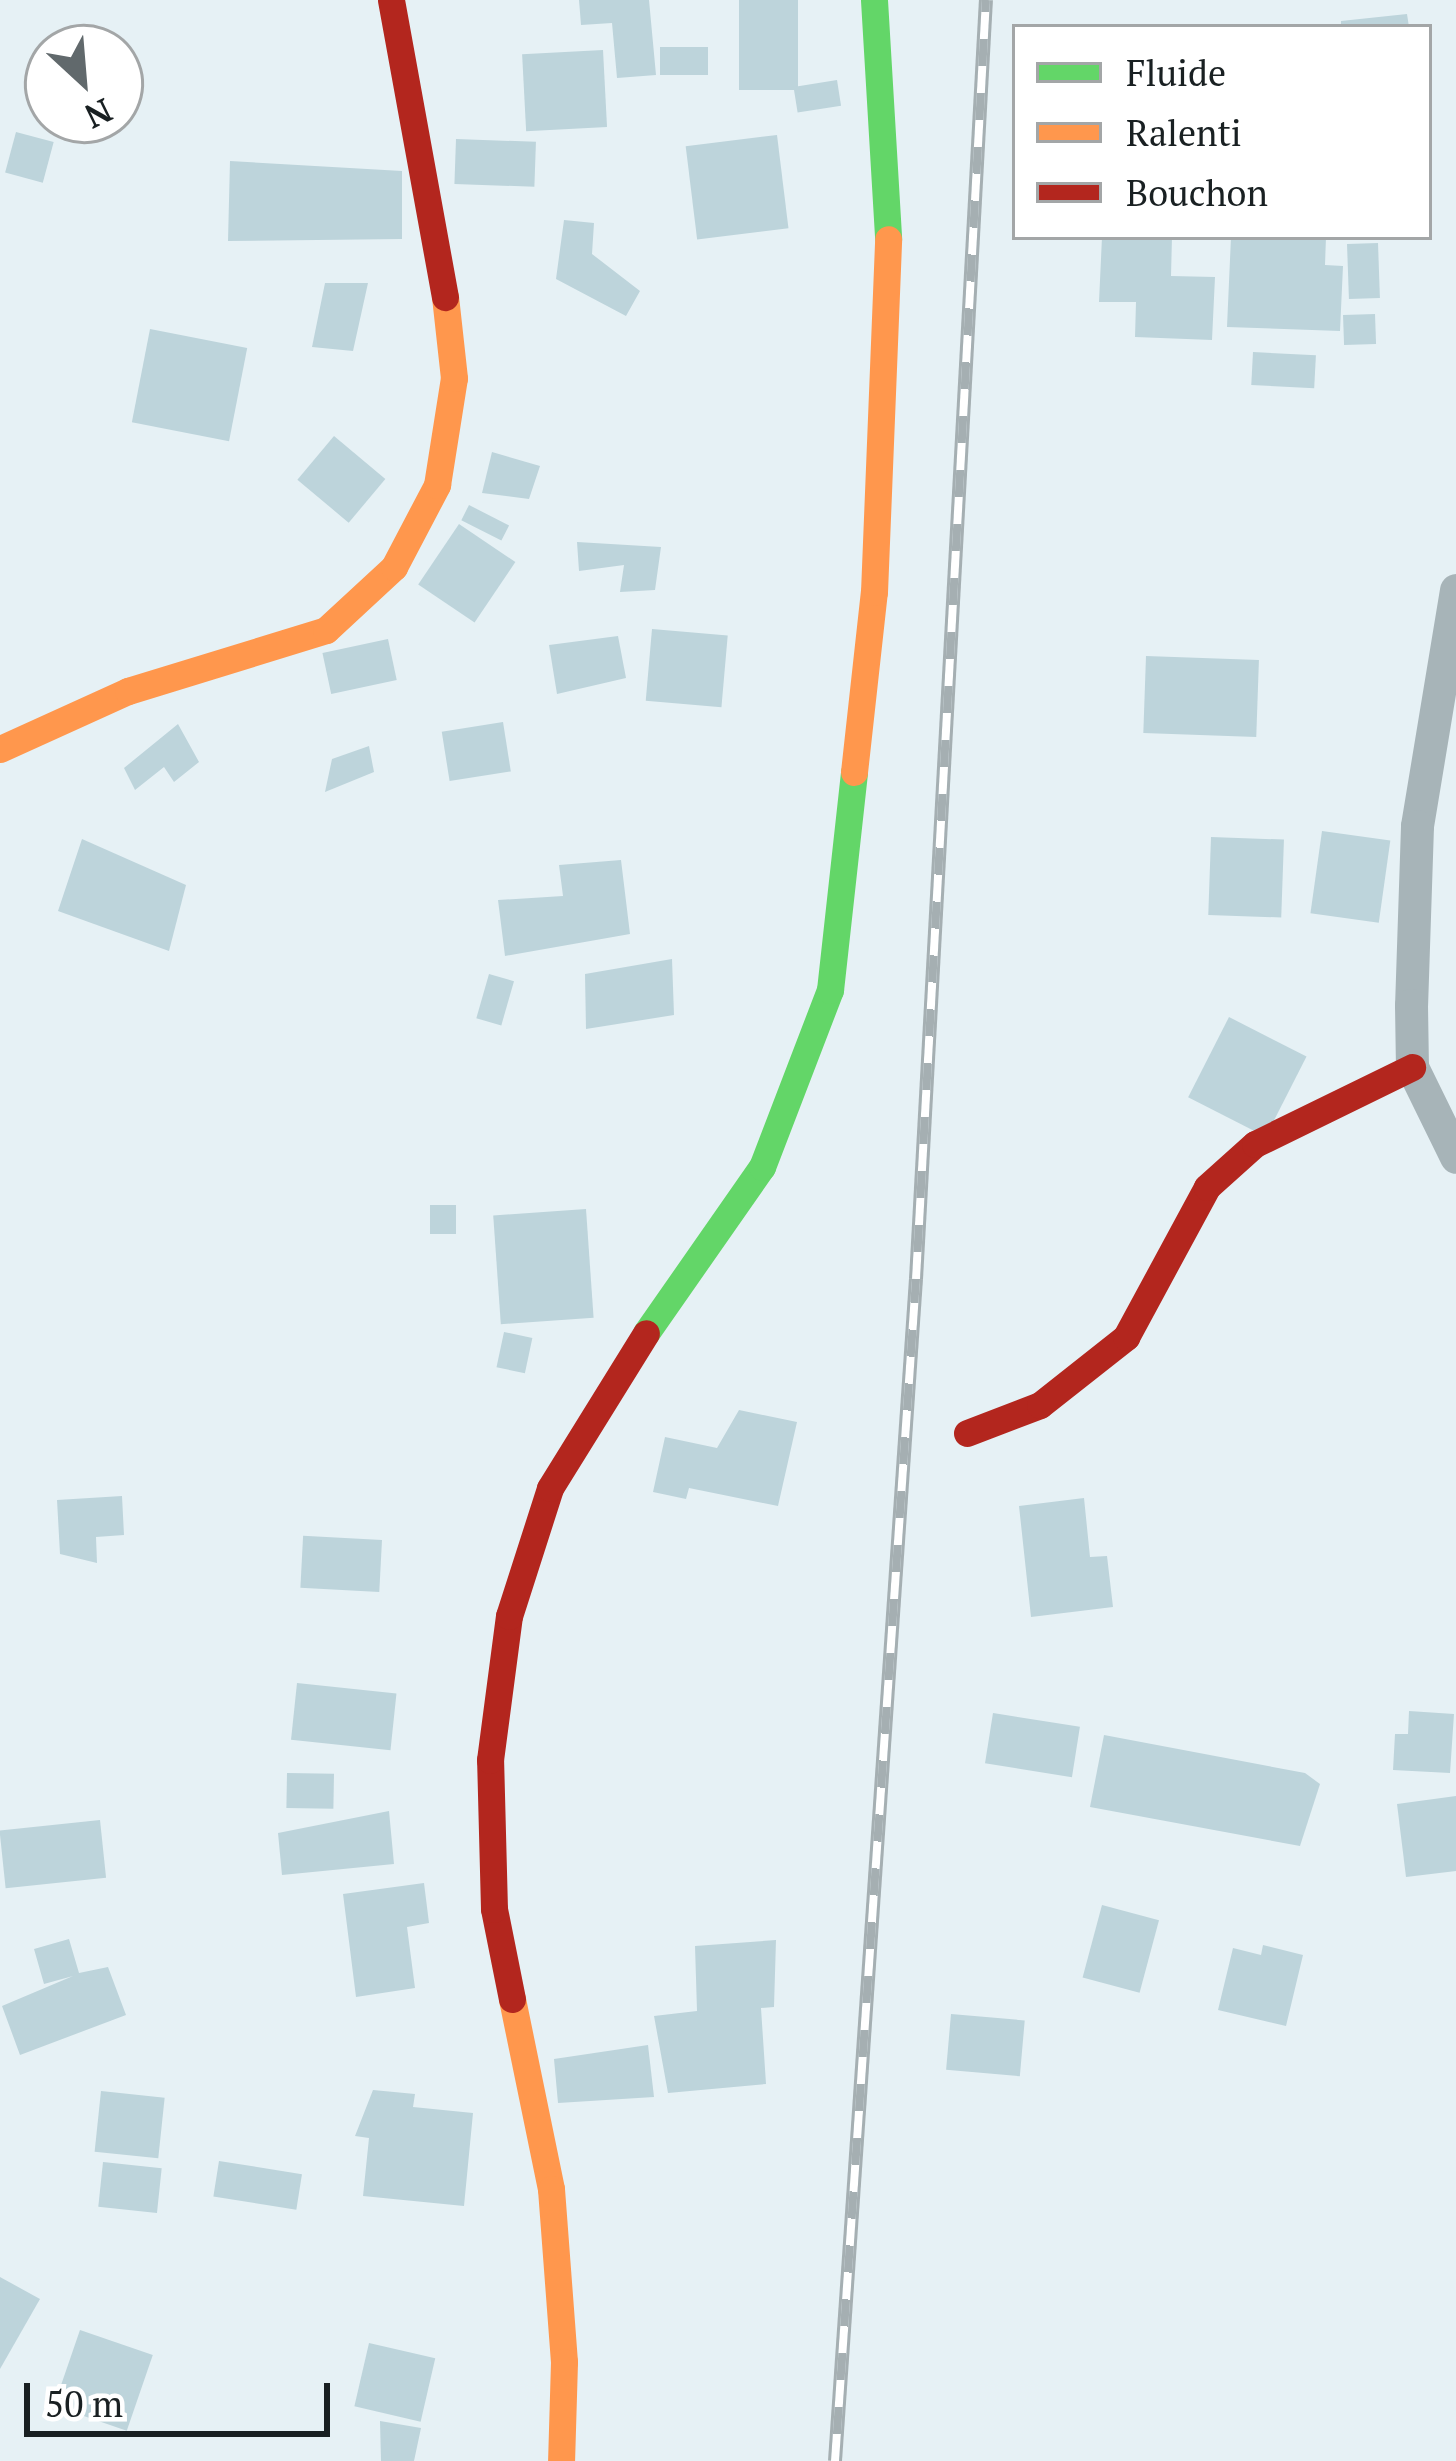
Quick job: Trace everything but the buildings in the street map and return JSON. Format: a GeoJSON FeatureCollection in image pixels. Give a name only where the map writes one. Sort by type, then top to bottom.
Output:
{"type":"FeatureCollection","features":[{"type":"Feature","properties":{"kind":"street"},"geometry":{"type":"LineString","coordinates":[[0,749],[128,692],[326,630],[394,567],[415,532],[437,485],[454,377],[440,250],[391,0]]}},
{"type":"Feature","properties":{"kind":"street"},"geometry":{"type":"LineString","coordinates":[[561,2461],[564,2362],[550,2189],[494,1909],[490,1760],[509,1616],[550,1488],[591,1413],[762,1167],[830,990],[874,592],[886,336],[890,177],[874,0]]}},
{"type":"Feature","properties":{"kind":"street"},"geometry":{"type":"LineString","coordinates":[[1456,590],[1417,826],[1412,1067],[1456,1157]]}},
{"type":"Feature","properties":{"kind":"street"},"geometry":{"type":"LineString","coordinates":[[968,1433],[1040,1405],[1126,1336],[1208,1187],[1255,1144],[1412,1067]]}},
{"type":"Feature","properties":{"kind":"railway"},"geometry":{"type":"LineString","coordinates":[[835,2461],[916,1279],[986,0]]}},
{"type":"Feature","properties":{"kind":"traffic: fast"},"geometry":{"type":"LineString","coordinates":[[874,0],[888,239]]}},
{"type":"Feature","properties":{"kind":"traffic: fast"},"geometry":{"type":"LineString","coordinates":[[646,1333],[762,1167],[830,990],[854,772]]}},
{"type":"Feature","properties":{"kind":"traffic: slow"},"geometry":{"type":"LineString","coordinates":[[854,772],[874,592],[888,239]]}},
{"type":"Feature","properties":{"kind":"traffic: slow"},"geometry":{"type":"LineString","coordinates":[[0,749],[128,691],[326,630],[394,567],[437,485],[454,378],[445,297]]}},
{"type":"Feature","properties":{"kind":"traffic: slow"},"geometry":{"type":"LineString","coordinates":[[512,1999],[551,2189],[564,2362],[561,2461]]}},
{"type":"Feature","properties":{"kind":"traffic: jam"},"geometry":{"type":"LineString","coordinates":[[391,0],[445,297]]}},
{"type":"Feature","properties":{"kind":"traffic: jam"},"geometry":{"type":"LineString","coordinates":[[967,1433],[1040,1405],[1126,1337],[1207,1187],[1255,1144],[1412,1067]]}},
{"type":"Feature","properties":{"kind":"traffic: jam"},"geometry":{"type":"LineString","coordinates":[[512,1999],[494,1909],[490,1760],[509,1616],[550,1488],[646,1333]]}}]}
